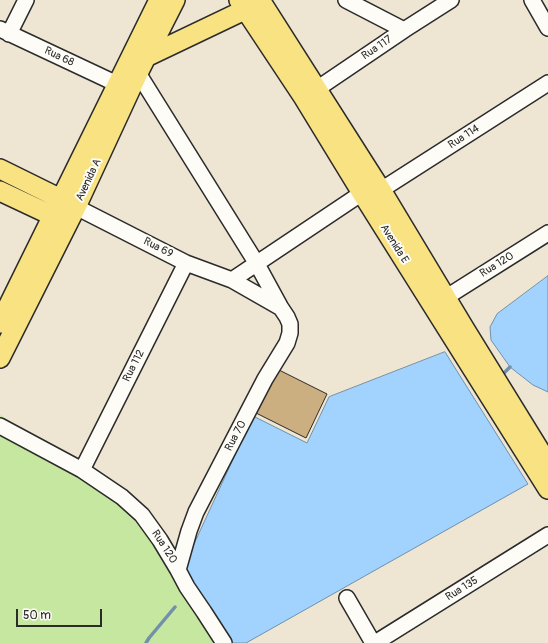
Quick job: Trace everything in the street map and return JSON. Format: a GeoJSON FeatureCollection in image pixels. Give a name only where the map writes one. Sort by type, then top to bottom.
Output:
{"type":"FeatureCollection","features":[{"type":"Feature","properties":{"kind":"main road","name":"Avenida A"},"geometry":{"type":"LineString","coordinates":[[0,358],[118,84],[159,0]]}},
{"type":"Feature","properties":{"kind":"main road","name":"Avenida A"},"geometry":{"type":"LineString","coordinates":[[0,323],[64,211],[175,0]]}},
{"type":"Feature","properties":{"kind":"main road"},"geometry":{"type":"LineString","coordinates":[[142,65],[251,3]]}},
{"type":"Feature","properties":{"kind":"main road","name":"Avenida E"},"geometry":{"type":"LineString","coordinates":[[251,3],[310,94],[453,323],[548,464]]}},
{"type":"Feature","properties":{"kind":"main road","name":"Rua 69"},"geometry":{"type":"LineString","coordinates":[[0,169],[64,211]]}},
{"type":"Feature","properties":{"kind":"main road","name":"Rua 69"},"geometry":{"type":"LineString","coordinates":[[0,191],[64,211]]}},
{"type":"Feature","properties":{"kind":"main road","name":"Avenida E"},"geometry":{"type":"LineString","coordinates":[[371,192],[445,298],[453,323],[548,489]]}},
{"type":"Feature","properties":{"kind":"street"},"geometry":{"type":"LineString","coordinates":[[5,32],[26,0]]}},
{"type":"Feature","properties":{"kind":"street"},"geometry":{"type":"LineString","coordinates":[[346,0],[404,30]]}},
{"type":"Feature","properties":{"kind":"street","name":"Rua 117"},"geometry":{"type":"LineString","coordinates":[[310,94],[404,30],[433,7],[451,0]]}},
{"type":"Feature","properties":{"kind":"street"},"geometry":{"type":"LineString","coordinates":[[532,0],[548,28]]}},
{"type":"Feature","properties":{"kind":"street","name":"Rua 68"},"geometry":{"type":"LineString","coordinates":[[5,32],[118,84]]}},
{"type":"Feature","properties":{"kind":"street"},"geometry":{"type":"LineString","coordinates":[[142,65],[281,308]]}},
{"type":"Feature","properties":{"kind":"street","name":"Rua 114"},"geometry":{"type":"LineString","coordinates":[[232,280],[548,83]]}},
{"type":"Feature","properties":{"kind":"street","name":"Rua 69"},"geometry":{"type":"LineString","coordinates":[[64,211],[232,280],[281,308]]}},
{"type":"Feature","properties":{"kind":"street","name":"Rua 120"},"geometry":{"type":"LineString","coordinates":[[445,298],[548,233]]}},
{"type":"Feature","properties":{"kind":"street","name":"Rua 112"},"geometry":{"type":"LineString","coordinates":[[82,470],[186,262]]}},
{"type":"Feature","properties":{"kind":"street","name":"Rua 70"},"geometry":{"type":"LineString","coordinates":[[178,570],[188,531],[196,512],[265,379],[287,343],[290,333],[290,324],[287,316],[281,308]]}},
{"type":"Feature","properties":{"kind":"street"},"geometry":{"type":"LineString","coordinates":[[0,426],[82,470]]}},
{"type":"Feature","properties":{"kind":"street","name":"Rua 120"},"geometry":{"type":"LineString","coordinates":[[82,470],[122,497],[142,515],[160,540],[187,587],[224,643]]}},
{"type":"Feature","properties":{"kind":"street","name":"Rua 135"},"geometry":{"type":"LineString","coordinates":[[374,643],[548,535]]}},
{"type":"Feature","properties":{"kind":"street"},"geometry":{"type":"LineString","coordinates":[[347,598],[374,643]]}},
{"type":"Feature","properties":{"kind":"green space"},"geometry":{"type":"Polygon","coordinates":[[[445,352],[528,484],[246,643],[0,643],[0,415],[84,466],[186,571],[253,416],[307,443],[329,397],[445,352]]]}},
{"type":"Feature","properties":{"kind":"water"},"geometry":{"type":"Polygon","coordinates":[[[548,276],[548,392],[533,385],[510,367],[491,340],[490,327],[497,314],[548,276]]]}},
{"type":"Feature","properties":{"kind":"water"},"geometry":{"type":"Polygon","coordinates":[[[445,352],[528,484],[246,643],[231,643],[186,572],[186,564],[253,416],[307,443],[329,397],[445,352]]]}},
{"type":"Feature","properties":{"kind":"building"},"geometry":{"type":"Polygon","coordinates":[[[273,367],[327,394],[306,438],[254,412],[273,367]]]}},
{"type":"Feature","properties":{"kind":"waterway"},"geometry":{"type":"LineString","coordinates":[[501,376],[510,367]]}},
{"type":"Feature","properties":{"kind":"waterway"},"geometry":{"type":"LineString","coordinates":[[146,643],[175,607]]}}]}
